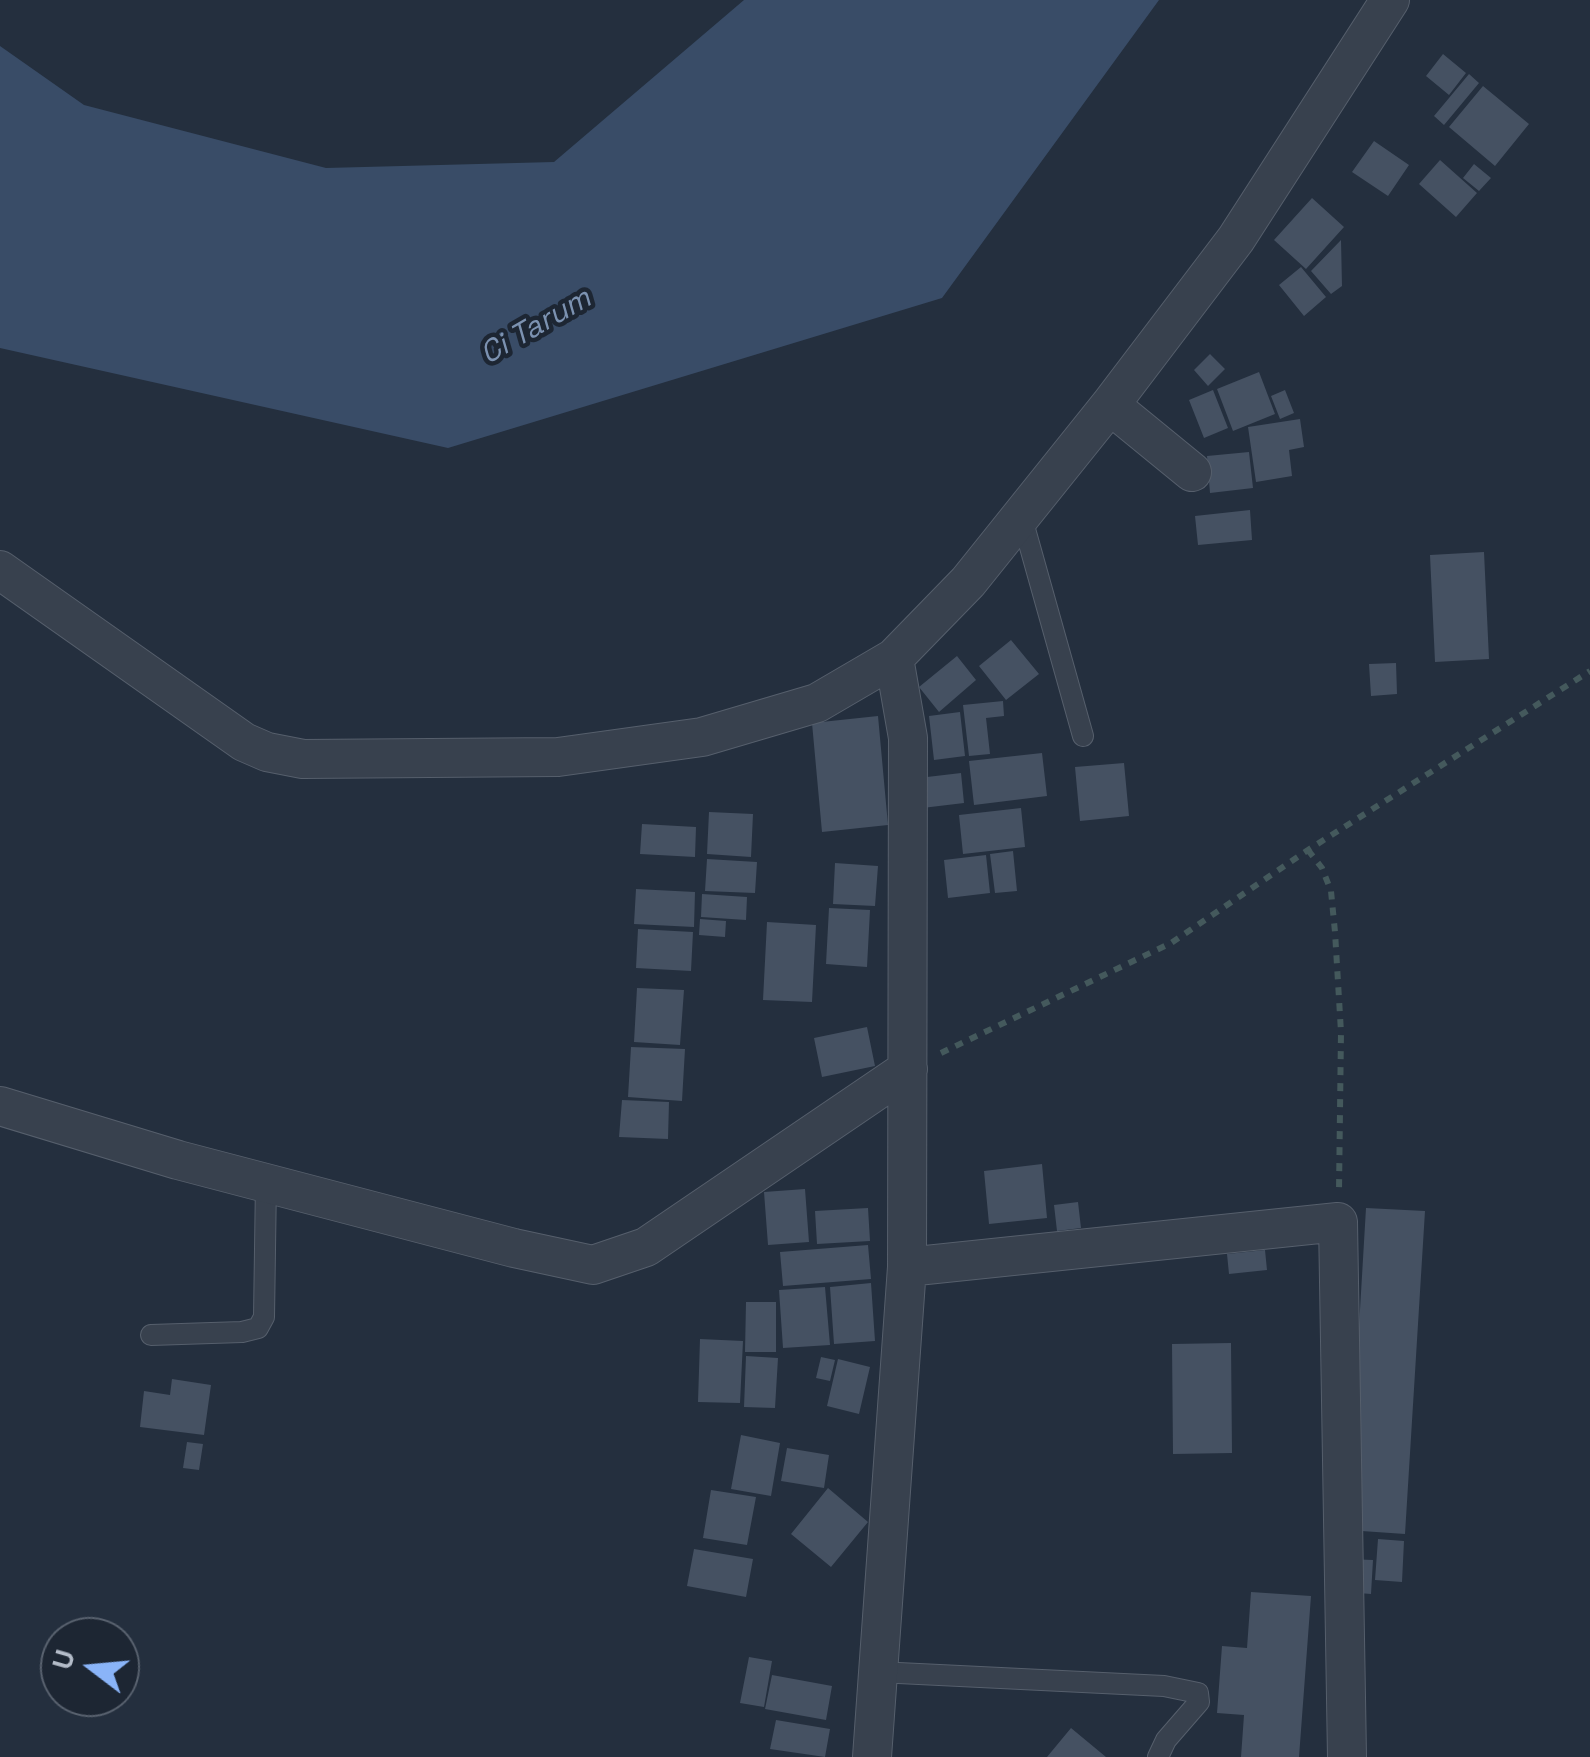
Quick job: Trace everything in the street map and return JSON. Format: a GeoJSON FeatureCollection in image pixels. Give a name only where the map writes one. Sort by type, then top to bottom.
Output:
{"type":"FeatureCollection","features":[{"type":"Feature","properties":{"kind":"street"},"geometry":{"type":"LineString","coordinates":[[0,570],[244,742],[303,759],[558,757],[702,737],[817,703],[894,658],[968,582],[1236,239],[1390,0]]}},
{"type":"Feature","properties":{"kind":"street"},"geometry":{"type":"LineString","coordinates":[[1110,405],[1192,472]]}},
{"type":"Feature","properties":{"kind":"street"},"geometry":{"type":"LineString","coordinates":[[872,1757],[906,1266],[908,738],[894,658]]}},
{"type":"Feature","properties":{"kind":"street"},"geometry":{"type":"LineString","coordinates":[[0,1106],[178,1160],[593,1265],[646,1247],[908,1069]]}},
{"type":"Feature","properties":{"kind":"street"},"geometry":{"type":"LineString","coordinates":[[906,1266],[1338,1222],[1346,1757]]}},
{"type":"Feature","properties":{"kind":"lane"},"geometry":{"type":"LineString","coordinates":[[1021,514],[1082,736]]}},
{"type":"Feature","properties":{"kind":"lane"},"geometry":{"type":"LineString","coordinates":[[151,1335],[258,1328],[264,1318],[266,1181]]}},
{"type":"Feature","properties":{"kind":"lane"},"geometry":{"type":"LineString","coordinates":[[878,1672],[1164,1686],[1198,1693],[1199,1702],[1166,1740],[1158,1757]]}},
{"type":"Feature","properties":{"kind":"path"},"geometry":{"type":"LineString","coordinates":[[908,1069],[1172,942],[1308,850],[1590,671]]}},
{"type":"Feature","properties":{"kind":"path"},"geometry":{"type":"LineString","coordinates":[[1308,850],[1322,868],[1331,891],[1335,932],[1341,1032],[1338,1222]]}},
{"type":"Feature","properties":{"kind":"water","name":"Ci Tarum"},"geometry":{"type":"Polygon","coordinates":[[[744,0],[1159,0],[942,298],[448,448],[0,348],[0,46],[84,105],[326,168],[554,162],[744,0]]]}},
{"type":"Feature","properties":{"kind":"building"},"geometry":{"type":"Polygon","coordinates":[[[1443,54],[1466,73],[1449,95],[1426,76],[1443,54]]]}},
{"type":"Feature","properties":{"kind":"building"},"geometry":{"type":"Polygon","coordinates":[[[1469,74],[1479,83],[1444,125],[1434,116],[1469,74]]]}},
{"type":"Feature","properties":{"kind":"building"},"geometry":{"type":"Polygon","coordinates":[[[1483,86],[1529,124],[1495,166],[1449,127],[1483,86]]]}},
{"type":"Feature","properties":{"kind":"building"},"geometry":{"type":"Polygon","coordinates":[[[1374,141],[1409,165],[1388,196],[1352,172],[1374,141]]]}},
{"type":"Feature","properties":{"kind":"building"},"geometry":{"type":"Polygon","coordinates":[[[1440,160],[1477,193],[1456,217],[1419,184],[1440,160]]]}},
{"type":"Feature","properties":{"kind":"building"},"geometry":{"type":"Polygon","coordinates":[[[1474,164],[1491,178],[1479,191],[1463,178],[1474,164]]]}},
{"type":"Feature","properties":{"kind":"building"},"geometry":{"type":"Polygon","coordinates":[[[1312,198],[1344,227],[1306,269],[1274,240],[1312,198]]]}},
{"type":"Feature","properties":{"kind":"building"},"geometry":{"type":"Polygon","coordinates":[[[1341,240],[1342,286],[1331,294],[1311,271],[1341,240]]]}},
{"type":"Feature","properties":{"kind":"building"},"geometry":{"type":"Polygon","coordinates":[[[1301,267],[1326,297],[1304,316],[1279,285],[1301,267]]]}},
{"type":"Feature","properties":{"kind":"building"},"geometry":{"type":"Polygon","coordinates":[[[1210,354],[1225,369],[1208,386],[1194,370],[1210,354]]]}},
{"type":"Feature","properties":{"kind":"building"},"geometry":{"type":"Polygon","coordinates":[[[1259,372],[1275,414],[1233,431],[1217,389],[1259,372]]]}},
{"type":"Feature","properties":{"kind":"building"},"geometry":{"type":"Polygon","coordinates":[[[1213,390],[1228,428],[1204,438],[1189,400],[1213,390]]]}},
{"type":"Feature","properties":{"kind":"building"},"geometry":{"type":"Polygon","coordinates":[[[1285,390],[1294,413],[1280,419],[1271,396],[1285,390]]]}},
{"type":"Feature","properties":{"kind":"building"},"geometry":{"type":"Polygon","coordinates":[[[1300,419],[1304,447],[1289,450],[1292,476],[1256,482],[1248,427],[1300,419]]]}},
{"type":"Feature","properties":{"kind":"building"},"geometry":{"type":"Polygon","coordinates":[[[1249,452],[1253,488],[1210,493],[1207,456],[1249,452]]]}},
{"type":"Feature","properties":{"kind":"building"},"geometry":{"type":"Polygon","coordinates":[[[1250,510],[1252,540],[1198,545],[1195,516],[1250,510]]]}},
{"type":"Feature","properties":{"kind":"building"},"geometry":{"type":"Polygon","coordinates":[[[1484,552],[1489,659],[1435,662],[1430,555],[1484,552]]]}},
{"type":"Feature","properties":{"kind":"building"},"geometry":{"type":"Polygon","coordinates":[[[1011,640],[1039,674],[1006,700],[979,666],[1011,640]]]}},
{"type":"Feature","properties":{"kind":"building"},"geometry":{"type":"Polygon","coordinates":[[[957,656],[976,680],[939,712],[919,687],[957,656]]]}},
{"type":"Feature","properties":{"kind":"building"},"geometry":{"type":"Polygon","coordinates":[[[1396,663],[1397,694],[1371,696],[1369,664],[1396,663]]]}},
{"type":"Feature","properties":{"kind":"building"},"geometry":{"type":"Polygon","coordinates":[[[1003,701],[1004,716],[986,718],[990,754],[969,756],[963,705],[1003,701]]]}},
{"type":"Feature","properties":{"kind":"building"},"geometry":{"type":"Polygon","coordinates":[[[960,712],[965,756],[934,760],[929,716],[960,712]]]}},
{"type":"Feature","properties":{"kind":"building"},"geometry":{"type":"Polygon","coordinates":[[[878,716],[888,825],[822,832],[812,723],[878,716]]]}},
{"type":"Feature","properties":{"kind":"building"},"geometry":{"type":"Polygon","coordinates":[[[1042,753],[1047,796],[974,805],[969,761],[1042,753]]]}},
{"type":"Feature","properties":{"kind":"building"},"geometry":{"type":"Polygon","coordinates":[[[1124,763],[1129,816],[1080,821],[1075,767],[1124,763]]]}},
{"type":"Feature","properties":{"kind":"building"},"geometry":{"type":"Polygon","coordinates":[[[961,773],[964,803],[914,809],[910,779],[961,773]]]}},
{"type":"Feature","properties":{"kind":"building"},"geometry":{"type":"Polygon","coordinates":[[[1021,808],[1025,847],[963,854],[959,815],[1021,808]]]}},
{"type":"Feature","properties":{"kind":"building"},"geometry":{"type":"Polygon","coordinates":[[[709,812],[753,814],[751,857],[707,854],[709,812]]]}},
{"type":"Feature","properties":{"kind":"building"},"geometry":{"type":"Polygon","coordinates":[[[642,824],[696,827],[695,857],[640,854],[642,824]]]}},
{"type":"Feature","properties":{"kind":"building"},"geometry":{"type":"Polygon","coordinates":[[[1013,851],[1017,891],[995,893],[990,854],[1013,851]]]}},
{"type":"Feature","properties":{"kind":"building"},"geometry":{"type":"Polygon","coordinates":[[[986,855],[990,893],[948,898],[944,860],[986,855]]]}},
{"type":"Feature","properties":{"kind":"building"},"geometry":{"type":"Polygon","coordinates":[[[707,859],[757,862],[755,893],[705,891],[707,859]]]}},
{"type":"Feature","properties":{"kind":"building"},"geometry":{"type":"Polygon","coordinates":[[[835,863],[878,866],[875,906],[833,904],[835,863]]]}},
{"type":"Feature","properties":{"kind":"building"},"geometry":{"type":"Polygon","coordinates":[[[636,889],[695,892],[694,927],[634,924],[636,889]]]}},
{"type":"Feature","properties":{"kind":"building"},"geometry":{"type":"Polygon","coordinates":[[[702,894],[747,897],[746,920],[701,917],[702,894]]]}},
{"type":"Feature","properties":{"kind":"building"},"geometry":{"type":"Polygon","coordinates":[[[829,908],[870,910],[867,967],[826,964],[829,908]]]}},
{"type":"Feature","properties":{"kind":"building"},"geometry":{"type":"Polygon","coordinates":[[[700,919],[726,921],[725,937],[699,935],[700,919]]]}},
{"type":"Feature","properties":{"kind":"building"},"geometry":{"type":"Polygon","coordinates":[[[767,922],[816,925],[812,1002],[763,1000],[767,922]]]}},
{"type":"Feature","properties":{"kind":"building"},"geometry":{"type":"Polygon","coordinates":[[[638,929],[693,932],[691,971],[636,968],[638,929]]]}},
{"type":"Feature","properties":{"kind":"building"},"geometry":{"type":"Polygon","coordinates":[[[637,988],[684,990],[680,1045],[634,1042],[637,988]]]}},
{"type":"Feature","properties":{"kind":"building"},"geometry":{"type":"Polygon","coordinates":[[[867,1027],[875,1066],[822,1077],[814,1038],[867,1027]]]}},
{"type":"Feature","properties":{"kind":"building"},"geometry":{"type":"Polygon","coordinates":[[[631,1047],[685,1049],[682,1101],[628,1097],[631,1047]]]}},
{"type":"Feature","properties":{"kind":"building"},"geometry":{"type":"Polygon","coordinates":[[[622,1100],[669,1102],[668,1139],[619,1137],[622,1100]]]}},
{"type":"Feature","properties":{"kind":"building"},"geometry":{"type":"Polygon","coordinates":[[[1042,1164],[1047,1218],[989,1224],[984,1171],[1042,1164]]]}},
{"type":"Feature","properties":{"kind":"building"},"geometry":{"type":"Polygon","coordinates":[[[805,1189],[809,1242],[768,1245],[764,1192],[805,1189]]]}},
{"type":"Feature","properties":{"kind":"building"},"geometry":{"type":"Polygon","coordinates":[[[1078,1202],[1081,1228],[1057,1231],[1054,1205],[1078,1202]]]}},
{"type":"Feature","properties":{"kind":"building"},"geometry":{"type":"Polygon","coordinates":[[[868,1208],[870,1241],[817,1244],[815,1211],[868,1208]]]}},
{"type":"Feature","properties":{"kind":"building"},"geometry":{"type":"Polygon","coordinates":[[[1366,1208],[1425,1211],[1405,1534],[1347,1530],[1366,1208]]]}},
{"type":"Feature","properties":{"kind":"building"},"geometry":{"type":"Polygon","coordinates":[[[868,1245],[871,1279],[783,1286],[780,1252],[868,1245]]]}},
{"type":"Feature","properties":{"kind":"building"},"geometry":{"type":"Polygon","coordinates":[[[1265,1250],[1267,1270],[1229,1274],[1227,1254],[1265,1250]]]}},
{"type":"Feature","properties":{"kind":"building"},"geometry":{"type":"Polygon","coordinates":[[[871,1283],[875,1341],[834,1344],[830,1287],[871,1283]]]}},
{"type":"Feature","properties":{"kind":"building"},"geometry":{"type":"Polygon","coordinates":[[[825,1287],[830,1345],[783,1348],[779,1290],[825,1287]]]}},
{"type":"Feature","properties":{"kind":"building"},"geometry":{"type":"Polygon","coordinates":[[[746,1302],[776,1302],[776,1352],[745,1352],[746,1302]]]}},
{"type":"Feature","properties":{"kind":"building"},"geometry":{"type":"Polygon","coordinates":[[[700,1339],[743,1341],[740,1403],[698,1402],[700,1339]]]}},
{"type":"Feature","properties":{"kind":"building"},"geometry":{"type":"Polygon","coordinates":[[[1231,1343],[1232,1453],[1173,1454],[1172,1344],[1231,1343]]]}},
{"type":"Feature","properties":{"kind":"building"},"geometry":{"type":"Polygon","coordinates":[[[746,1356],[778,1358],[775,1408],[744,1407],[746,1356]]]}},
{"type":"Feature","properties":{"kind":"building"},"geometry":{"type":"Polygon","coordinates":[[[821,1357],[835,1360],[830,1381],[816,1378],[821,1357]]]}},
{"type":"Feature","properties":{"kind":"building"},"geometry":{"type":"Polygon","coordinates":[[[838,1359],[870,1367],[859,1414],[827,1406],[838,1359]]]}},
{"type":"Feature","properties":{"kind":"building"},"geometry":{"type":"Polygon","coordinates":[[[172,1379],[211,1385],[204,1435],[140,1427],[144,1391],[170,1395],[172,1379]]]}},
{"type":"Feature","properties":{"kind":"building"},"geometry":{"type":"Polygon","coordinates":[[[741,1435],[780,1443],[771,1496],[731,1489],[741,1435]]]}},
{"type":"Feature","properties":{"kind":"building"},"geometry":{"type":"Polygon","coordinates":[[[187,1442],[203,1444],[199,1470],[183,1468],[187,1442]]]}},
{"type":"Feature","properties":{"kind":"building"},"geometry":{"type":"Polygon","coordinates":[[[787,1448],[829,1455],[824,1488],[781,1481],[787,1448]]]}},
{"type":"Feature","properties":{"kind":"building"},"geometry":{"type":"Polygon","coordinates":[[[828,1488],[868,1522],[831,1567],[791,1534],[828,1488]]]}},
{"type":"Feature","properties":{"kind":"building"},"geometry":{"type":"Polygon","coordinates":[[[711,1490],[756,1497],[747,1545],[703,1538],[711,1490]]]}},
{"type":"Feature","properties":{"kind":"building"},"geometry":{"type":"Polygon","coordinates":[[[1378,1539],[1404,1541],[1402,1582],[1375,1580],[1378,1539]]]}},
{"type":"Feature","properties":{"kind":"building"},"geometry":{"type":"Polygon","coordinates":[[[694,1549],[753,1559],[746,1597],[687,1586],[694,1549]]]}},
{"type":"Feature","properties":{"kind":"building"},"geometry":{"type":"Polygon","coordinates":[[[1348,1559],[1373,1560],[1371,1594],[1346,1592],[1348,1559]]]}},
{"type":"Feature","properties":{"kind":"building"},"geometry":{"type":"Polygon","coordinates":[[[1251,1592],[1311,1596],[1299,1757],[1241,1757],[1244,1715],[1217,1713],[1222,1646],[1247,1648],[1251,1592]]]}},
{"type":"Feature","properties":{"kind":"building"},"geometry":{"type":"Polygon","coordinates":[[[749,1657],[772,1661],[764,1707],[740,1703],[749,1657]]]}},
{"type":"Feature","properties":{"kind":"building"},"geometry":{"type":"Polygon","coordinates":[[[772,1675],[832,1686],[826,1720],[765,1709],[772,1675]]]}},
{"type":"Feature","properties":{"kind":"building"},"geometry":{"type":"Polygon","coordinates":[[[776,1720],[830,1729],[825,1757],[770,1749],[776,1720]]]}},
{"type":"Feature","properties":{"kind":"building"},"geometry":{"type":"Polygon","coordinates":[[[1071,1728],[1106,1757],[1047,1757],[1071,1728]]]}}]}
